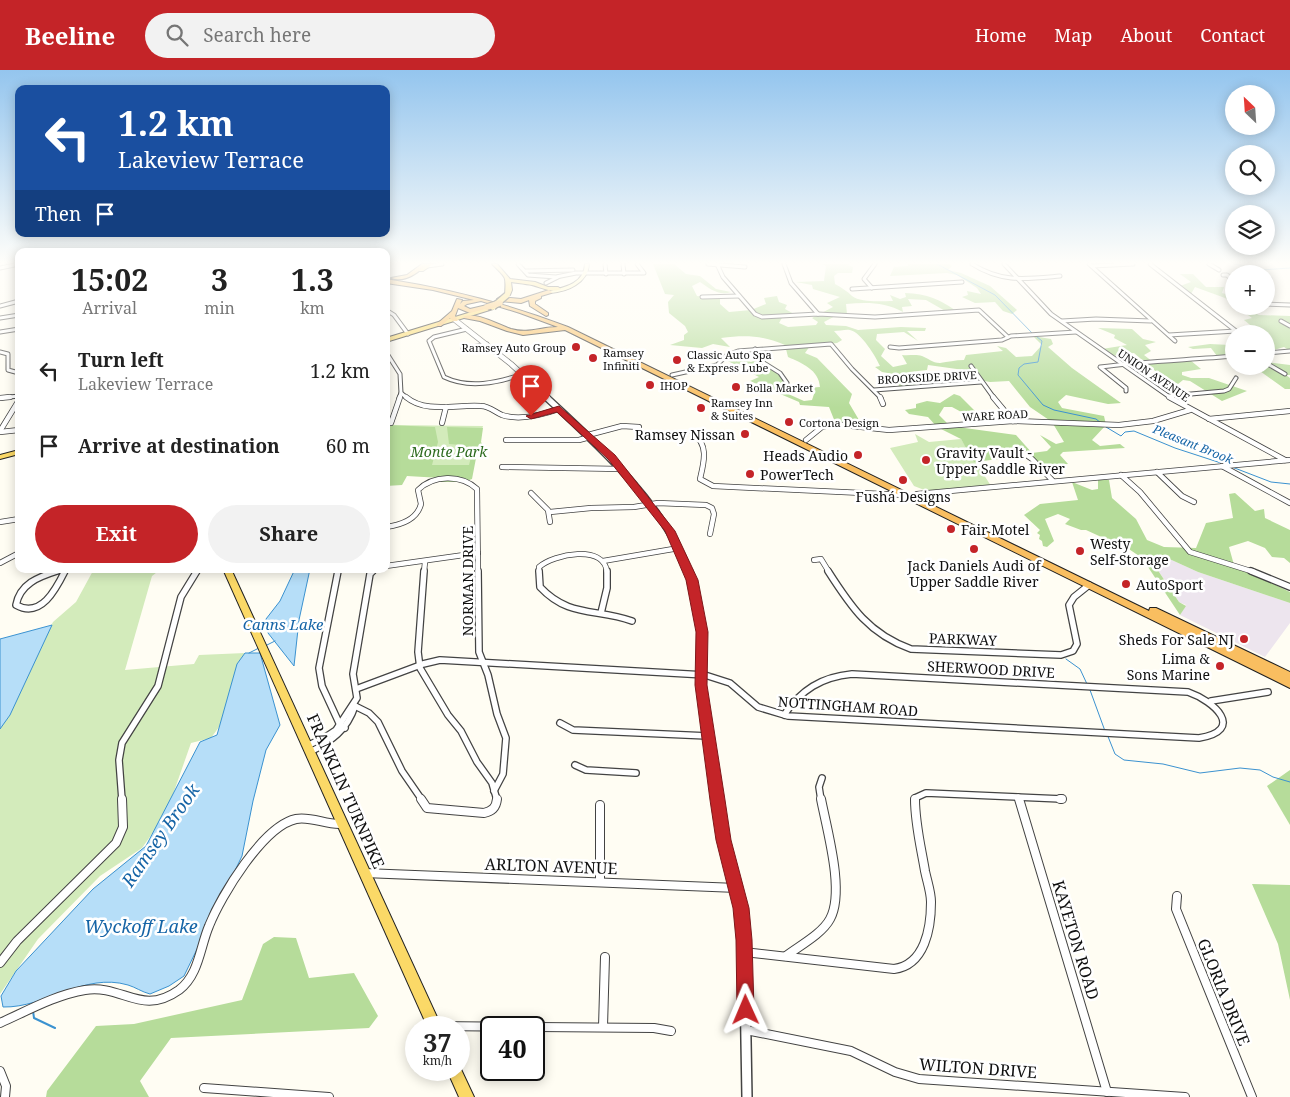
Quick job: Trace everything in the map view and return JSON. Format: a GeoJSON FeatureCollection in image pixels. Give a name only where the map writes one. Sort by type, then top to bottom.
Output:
{"type":"FeatureCollection","features":[{"type":"Feature","properties":{"kind":"highway"},"geometry":{"type":"LineString","coordinates":[[454,312],[452,317],[456,320]]}},
{"type":"Feature","properties":{"kind":"highway"},"geometry":{"type":"LineString","coordinates":[[439,325],[454,312]]}},
{"type":"Feature","properties":{"kind":"highway"},"geometry":{"type":"LineString","coordinates":[[490,312],[490,319],[519,331],[531,332],[540,328],[540,321],[525,312]]}},
{"type":"Feature","properties":{"kind":"highway"},"geometry":{"type":"LineString","coordinates":[[525,312],[573,331],[1290,676]]}},
{"type":"Feature","properties":{"kind":"highway"},"geometry":{"type":"LineString","coordinates":[[532,312],[560,321]]}},
{"type":"Feature","properties":{"kind":"highway"},"geometry":{"type":"LineString","coordinates":[[542,312],[806,440],[1089,585],[1290,684]]}},
{"type":"Feature","properties":{"kind":"highway"},"geometry":{"type":"LineString","coordinates":[[466,317],[480,318],[522,333],[555,328],[573,331]]}},
{"type":"Feature","properties":{"kind":"main road"},"geometry":{"type":"LineString","coordinates":[[390,339],[480,312]]}},
{"type":"Feature","properties":{"kind":"main road"},"geometry":{"type":"LineString","coordinates":[[0,457],[15,453]]}},
{"type":"Feature","properties":{"kind":"main road","name":"FRANKLIN TURNPIKE"},"geometry":{"type":"LineString","coordinates":[[228,573],[430,1016]]}},
{"type":"Feature","properties":{"kind":"main road"},"geometry":{"type":"LineString","coordinates":[[459,1081],[467,1097]]}},
{"type":"Feature","properties":{"kind":"street"},"geometry":{"type":"LineString","coordinates":[[390,312],[408,334]]}},
{"type":"Feature","properties":{"kind":"street"},"geometry":{"type":"LineString","coordinates":[[753,312],[762,317],[818,314],[875,317],[950,312]]}},
{"type":"Feature","properties":{"kind":"street"},"geometry":{"type":"LineString","coordinates":[[980,312],[1008,337]]}},
{"type":"Feature","properties":{"kind":"street","name":"UNION AVENUE"},"geometry":{"type":"LineString","coordinates":[[1049,312],[1190,410],[1288,460]]}},
{"type":"Feature","properties":{"kind":"street"},"geometry":{"type":"LineString","coordinates":[[1141,312],[1175,341]]}},
{"type":"Feature","properties":{"kind":"street"},"geometry":{"type":"LineString","coordinates":[[1169,335],[1236,331],[1212,312]]}},
{"type":"Feature","properties":{"kind":"street"},"geometry":{"type":"LineString","coordinates":[[0,318],[15,316]]}},
{"type":"Feature","properties":{"kind":"street"},"geometry":{"type":"LineString","coordinates":[[1062,322],[1096,319],[1151,321]]}},
{"type":"Feature","properties":{"kind":"street"},"geometry":{"type":"LineString","coordinates":[[456,320],[522,374],[622,469],[670,531],[692,580],[702,632],[701,685],[723,840],[742,915],[747,1097]]}},
{"type":"Feature","properties":{"kind":"street"},"geometry":{"type":"LineString","coordinates":[[1281,321],[1290,326]]}},
{"type":"Feature","properties":{"kind":"street"},"geometry":{"type":"LineString","coordinates":[[467,328],[429,340],[444,377],[456,382],[471,383],[496,381],[522,374]]}},
{"type":"Feature","properties":{"kind":"street"},"geometry":{"type":"LineString","coordinates":[[0,332],[15,330]]}},
{"type":"Feature","properties":{"kind":"street"},"geometry":{"type":"LineString","coordinates":[[890,346],[899,348],[1076,332]]}},
{"type":"Feature","properties":{"kind":"street"},"geometry":{"type":"LineString","coordinates":[[463,349],[486,344]]}},
{"type":"Feature","properties":{"kind":"street","name":"BROOKSIDE DRIVE"},"geometry":{"type":"LineString","coordinates":[[672,375],[717,364],[727,354],[733,352],[831,344],[852,369],[874,390],[981,382],[1013,421]]}},
{"type":"Feature","properties":{"kind":"street"},"geometry":{"type":"LineString","coordinates":[[755,349],[764,363],[780,373],[787,383]]}},
{"type":"Feature","properties":{"kind":"street"},"geometry":{"type":"LineString","coordinates":[[1275,352],[1290,351]]}},
{"type":"Feature","properties":{"kind":"street"},"geometry":{"type":"LineString","coordinates":[[0,352],[8,354],[8,370],[15,372]]}},
{"type":"Feature","properties":{"kind":"street"},"geometry":{"type":"LineString","coordinates":[[1126,391],[1126,388],[1100,368],[1101,366],[1121,363],[1165,362],[1225,357]]}},
{"type":"Feature","properties":{"kind":"street"},"geometry":{"type":"LineString","coordinates":[[390,358],[400,374],[401,393],[391,423]]}},
{"type":"Feature","properties":{"kind":"street"},"geometry":{"type":"LineString","coordinates":[[971,366],[981,382]]}},
{"type":"Feature","properties":{"kind":"street"},"geometry":{"type":"LineString","coordinates":[[1275,368],[1285,374]]}},
{"type":"Feature","properties":{"kind":"street"},"geometry":{"type":"LineString","coordinates":[[1168,396],[1224,391],[1230,389],[1236,378]]}},
{"type":"Feature","properties":{"kind":"street"},"geometry":{"type":"LineString","coordinates":[[874,390],[882,398],[883,404]]}},
{"type":"Feature","properties":{"kind":"street"},"geometry":{"type":"LineString","coordinates":[[401,393],[405,398],[424,405],[491,407],[500,414],[511,416],[541,415],[559,409]]}},
{"type":"Feature","properties":{"kind":"street"},"geometry":{"type":"LineString","coordinates":[[0,398],[15,396]]}},
{"type":"Feature","properties":{"kind":"street"},"geometry":{"type":"LineString","coordinates":[[0,432],[15,407]]}},
{"type":"Feature","properties":{"kind":"street"},"geometry":{"type":"LineString","coordinates":[[442,423],[446,407]]}},
{"type":"Feature","properties":{"kind":"street","name":"WARE ROAD"},"geometry":{"type":"LineString","coordinates":[[806,440],[822,427],[833,424],[866,429],[899,430],[1013,421],[1124,425],[1154,421],[1190,410]]}},
{"type":"Feature","properties":{"kind":"street"},"geometry":{"type":"LineString","coordinates":[[1209,419],[1290,411]]}},
{"type":"Feature","properties":{"kind":"street"},"geometry":{"type":"LineString","coordinates":[[506,440],[579,440],[622,426],[640,427]]}},
{"type":"Feature","properties":{"kind":"street"},"geometry":{"type":"LineString","coordinates":[[0,432],[15,430]]}},
{"type":"Feature","properties":{"kind":"street"},"geometry":{"type":"LineString","coordinates":[[693,433],[702,440],[706,457],[700,479],[713,486],[767,490],[912,495],[1288,460]]}},
{"type":"Feature","properties":{"kind":"street"},"geometry":{"type":"LineString","coordinates":[[1022,452],[1053,481]]}},
{"type":"Feature","properties":{"kind":"street"},"geometry":{"type":"LineString","coordinates":[[1222,466],[1290,503]]}},
{"type":"Feature","properties":{"kind":"street"},"geometry":{"type":"LineString","coordinates":[[502,467],[622,469]]}},
{"type":"Feature","properties":{"kind":"street"},"geometry":{"type":"LineString","coordinates":[[1157,472],[1182,496],[1194,502]]}},
{"type":"Feature","properties":{"kind":"street"},"geometry":{"type":"LineString","coordinates":[[1120,475],[1140,492],[1189,551],[1199,556],[1238,566],[1290,587]]}},
{"type":"Feature","properties":{"kind":"street","name":"NORMAN DRIVE"},"geometry":{"type":"LineString","coordinates":[[354,704],[369,713],[378,722],[402,771],[426,808],[462,812],[488,812],[497,804],[494,791],[502,774],[506,738],[493,698],[488,674],[482,662],[478,634],[477,490],[473,484],[466,481],[436,480],[424,484],[418,490],[422,505],[419,511],[402,523],[390,526]]}},
{"type":"Feature","properties":{"kind":"street"},"geometry":{"type":"LineString","coordinates":[[531,493],[550,512],[552,517],[550,522]]}},
{"type":"Feature","properties":{"kind":"street"},"geometry":{"type":"LineString","coordinates":[[550,512],[650,505],[706,505],[712,508],[714,514],[710,534]]}},
{"type":"Feature","properties":{"kind":"street"},"geometry":{"type":"LineString","coordinates":[[0,522],[15,520]]}},
{"type":"Feature","properties":{"kind":"street"},"geometry":{"type":"LineString","coordinates":[[603,561],[679,548]]}},
{"type":"Feature","properties":{"kind":"street"},"geometry":{"type":"LineString","coordinates":[[390,566],[478,553]]}},
{"type":"Feature","properties":{"kind":"street"},"geometry":{"type":"LineString","coordinates":[[601,613],[608,588],[608,573],[603,561],[596,555],[584,553],[547,561],[538,570],[540,587],[548,595],[571,609],[601,613],[632,621]]}},
{"type":"Feature","properties":{"kind":"street"},"geometry":{"type":"LineString","coordinates":[[0,563],[15,555]]}},
{"type":"Feature","properties":{"kind":"street","name":"PARKWAY"},"geometry":{"type":"LineString","coordinates":[[814,560],[821,559],[849,605],[860,617],[894,643],[911,648],[1061,655],[1070,653],[1077,644],[1068,605],[1074,597],[1089,585]]}},
{"type":"Feature","properties":{"kind":"street"},"geometry":{"type":"LineString","coordinates":[[425,562],[418,652],[420,665],[448,715],[461,731],[477,762],[492,783],[494,791]]}},
{"type":"Feature","properties":{"kind":"street"},"geometry":{"type":"LineString","coordinates":[[52,573],[30,582],[16,600],[16,605],[21,608],[30,608],[47,601],[63,573]]}},
{"type":"Feature","properties":{"kind":"street"},"geometry":{"type":"LineString","coordinates":[[0,964],[17,941],[116,843],[123,827],[124,819],[119,760],[122,743],[158,686],[181,597],[195,573]]}},
{"type":"Feature","properties":{"kind":"street"},"geometry":{"type":"LineString","coordinates":[[337,573],[319,668],[322,686],[343,726]]}},
{"type":"Feature","properties":{"kind":"street"},"geometry":{"type":"LineString","coordinates":[[308,749],[328,743],[343,726],[357,698],[354,674],[371,573]]}},
{"type":"Feature","properties":{"kind":"street","name":"NOTTINGHAM ROAD"},"geometry":{"type":"LineString","coordinates":[[356,690],[420,665],[440,660],[702,674],[725,680],[736,687],[754,705],[768,712],[784,716],[1199,738],[1211,737],[1217,734],[1223,726],[1223,717],[1211,701]]}},
{"type":"Feature","properties":{"kind":"street","name":"SHERWOOD DRIVE"},"geometry":{"type":"LineString","coordinates":[[784,716],[797,696],[807,686],[822,679],[849,674],[1188,692],[1211,701]]}},
{"type":"Feature","properties":{"kind":"street"},"geometry":{"type":"LineString","coordinates":[[1211,701],[1268,692]]}},
{"type":"Feature","properties":{"kind":"street"},"geometry":{"type":"LineString","coordinates":[[560,723],[573,730],[708,736]]}},
{"type":"Feature","properties":{"kind":"street"},"geometry":{"type":"LineString","coordinates":[[575,765],[586,770],[636,773]]}},
{"type":"Feature","properties":{"kind":"street"},"geometry":{"type":"LineString","coordinates":[[785,957],[824,927],[830,919],[836,901],[836,884],[819,787],[822,778]]}},
{"type":"Feature","properties":{"kind":"street"},"geometry":{"type":"LineString","coordinates":[[744,952],[894,969],[914,963],[921,952],[931,914],[931,900],[915,818],[915,798],[926,793],[1062,799]]}},
{"type":"Feature","properties":{"kind":"street","name":"KAYETON ROAD"},"geometry":{"type":"LineString","coordinates":[[1018,797],[1107,1092]]}},
{"type":"Feature","properties":{"kind":"street"},"geometry":{"type":"LineString","coordinates":[[600,805],[600,882]]}},
{"type":"Feature","properties":{"kind":"street"},"geometry":{"type":"LineString","coordinates":[[0,1023],[41,1005],[73,994],[97,989],[147,1003],[172,996],[187,983],[192,974],[209,926],[225,893],[268,836],[280,825],[299,818],[324,825],[341,824]]}},
{"type":"Feature","properties":{"kind":"street","name":"ARLTON AVENUE"},"geometry":{"type":"LineString","coordinates":[[364,873],[736,888]]}},
{"type":"Feature","properties":{"kind":"street","name":"GLORIA DRIVE"},"geometry":{"type":"LineString","coordinates":[[1177,896],[1176,909],[1252,1097]]}},
{"type":"Feature","properties":{"kind":"street"},"geometry":{"type":"LineString","coordinates":[[603,1027],[605,957]]}},
{"type":"Feature","properties":{"kind":"street"},"geometry":{"type":"LineString","coordinates":[[470,1027],[603,1027],[667,1029],[671,1031]]}},
{"type":"Feature","properties":{"kind":"street","name":"WILTON DRIVE"},"geometry":{"type":"LineString","coordinates":[[746,1030],[851,1050],[895,1072],[919,1079],[1185,1097]]}},
{"type":"Feature","properties":{"kind":"street"},"geometry":{"type":"LineString","coordinates":[[0,1070],[6,1086],[5,1097]]}},
{"type":"Feature","properties":{"kind":"street"},"geometry":{"type":"LineString","coordinates":[[204,1088],[260,1094],[329,1097]]}},
{"type":"Feature","properties":{"kind":"shaded area"},"geometry":{"type":"Polygon","coordinates":[[[1165,557],[1198,572],[1290,603],[1290,623],[1265,657],[1180,615],[1186,605],[1179,602],[1155,566],[1165,557]]]}},
{"type":"Feature","properties":{"kind":"green space"},"geometry":{"type":"Polygon","coordinates":[[[790,312],[796,315],[783,316],[779,323],[788,327],[816,325],[818,322],[812,318],[824,312],[847,312],[847,314],[839,314],[824,322],[826,325],[846,326],[858,330],[901,327],[926,328],[925,331],[907,331],[918,341],[904,332],[877,334],[876,340],[885,349],[881,356],[893,367],[907,364],[902,355],[920,355],[940,363],[964,360],[966,355],[1003,351],[997,346],[1006,348],[1016,357],[1032,356],[1042,345],[1033,336],[1051,339],[1053,344],[1048,347],[1072,368],[1121,403],[1108,404],[1066,395],[1058,402],[1062,408],[1104,416],[1106,425],[1092,440],[1100,446],[1120,444],[1125,448],[1063,452],[1060,455],[1068,464],[1039,466],[1032,458],[1024,456],[974,462],[961,439],[937,427],[928,417],[909,414],[905,410],[916,408],[916,404],[927,401],[940,403],[954,394],[960,396],[975,411],[965,414],[952,407],[944,407],[939,415],[950,426],[1016,435],[1032,453],[1047,451],[1051,447],[1040,435],[1056,444],[1064,442],[1052,422],[1030,407],[1009,381],[990,382],[974,379],[964,370],[928,365],[927,370],[909,372],[917,387],[900,388],[894,374],[882,372],[875,367],[880,366],[868,345],[859,335],[848,330],[834,331],[842,340],[837,343],[810,346],[805,353],[817,358],[852,394],[849,403],[859,420],[852,425],[835,422],[829,407],[800,405],[799,402],[750,381],[759,377],[724,359],[728,356],[751,362],[761,358],[775,368],[782,376],[786,393],[804,401],[812,400],[814,394],[804,388],[820,387],[817,376],[809,368],[788,357],[785,345],[768,339],[738,336],[721,338],[730,347],[713,344],[702,348],[670,345],[684,340],[684,335],[688,332],[685,326],[669,313],[790,312]]]}},
{"type":"Feature","properties":{"kind":"green space"},"geometry":{"type":"Polygon","coordinates":[[[1248,315],[1290,316],[1290,351],[1284,347],[1275,350],[1275,325],[1250,325],[1244,320],[1252,318],[1248,315]]]}},
{"type":"Feature","properties":{"kind":"green space"},"geometry":{"type":"Polygon","coordinates":[[[1098,328],[1132,329],[1143,339],[1156,342],[1145,345],[1151,351],[1144,355],[1153,362],[1190,360],[1201,369],[1182,372],[1182,375],[1191,378],[1209,378],[1247,391],[1222,401],[1190,381],[1183,380],[1178,384],[1166,380],[1134,353],[1111,356],[1102,349],[1127,345],[1114,338],[1115,335],[1098,328]]]}},
{"type":"Feature","properties":{"kind":"green space"},"geometry":{"type":"Polygon","coordinates":[[[1210,344],[1225,345],[1225,356],[1217,356],[1211,348],[1193,349],[1188,347],[1210,344]]]}},
{"type":"Feature","properties":{"kind":"green space"},"geometry":{"type":"Polygon","coordinates":[[[1275,363],[1290,365],[1290,375],[1286,375],[1290,378],[1290,389],[1285,389],[1266,375],[1275,375],[1275,363]]]}},
{"type":"Feature","properties":{"kind":"green space","name":"Monte Park"},"geometry":{"type":"Polygon","coordinates":[[[390,425],[483,426],[469,479],[390,474],[390,425]]]}},
{"type":"Feature","properties":{"kind":"green space","name":"Monte Park"},"geometry":{"type":"Polygon","coordinates":[[[390,425],[435,427],[438,442],[432,465],[469,465],[472,453],[462,445],[449,444],[447,427],[483,428],[481,442],[487,452],[477,453],[472,479],[464,482],[441,482],[441,478],[407,476],[402,485],[390,486],[390,425]]]}},
{"type":"Feature","properties":{"kind":"green space"},"geometry":{"type":"Polygon","coordinates":[[[915,434],[929,442],[961,439],[991,486],[927,491],[914,486],[890,448],[918,442],[915,434]]]}},
{"type":"Feature","properties":{"kind":"green space"},"geometry":{"type":"Polygon","coordinates":[[[1098,480],[1109,480],[1112,498],[1136,519],[1147,540],[1164,547],[1196,548],[1206,523],[1233,518],[1229,494],[1235,493],[1255,511],[1264,509],[1265,518],[1290,530],[1290,563],[1284,558],[1272,557],[1265,548],[1248,541],[1229,547],[1234,565],[1290,592],[1290,603],[1198,572],[1165,557],[1155,566],[1179,602],[1186,606],[1180,615],[1142,558],[1123,545],[1121,546],[1086,530],[1065,524],[1070,519],[1058,514],[1045,519],[1054,541],[1047,547],[1043,546],[1042,541],[1039,539],[1040,535],[1037,533],[1040,530],[1024,515],[1040,504],[1078,500],[1072,482],[1092,490],[1098,489],[1098,480]]]}},
{"type":"Feature","properties":{"kind":"green space"},"geometry":{"type":"Polygon","coordinates":[[[92,573],[156,573],[152,576],[125,670],[194,664],[199,655],[245,653],[219,727],[211,738],[191,743],[166,814],[142,848],[100,876],[38,939],[0,994],[0,726],[53,622],[76,602],[92,573]]]}},
{"type":"Feature","properties":{"kind":"green space"},"geometry":{"type":"Polygon","coordinates":[[[1290,770],[1290,825],[1267,786],[1290,770]]]}},
{"type":"Feature","properties":{"kind":"green space"},"geometry":{"type":"Polygon","coordinates":[[[1252,884],[1290,885],[1290,1000],[1278,944],[1252,884]]]}},
{"type":"Feature","properties":{"kind":"green space"},"geometry":{"type":"Polygon","coordinates":[[[274,937],[296,938],[309,978],[354,973],[378,1016],[369,1028],[171,1038],[140,1081],[149,1097],[46,1097],[47,1091],[96,1026],[134,1024],[242,1000],[263,944],[274,937]]]}},
{"type":"Feature","properties":{"kind":"water","name":"Canns Lake"},"geometry":{"type":"Polygon","coordinates":[[[293,573],[309,573],[299,620],[294,666],[268,633],[266,619],[280,601],[293,573]]]}},
{"type":"Feature","properties":{"kind":"water"},"geometry":{"type":"Polygon","coordinates":[[[52,625],[10,715],[0,729],[0,639],[52,625]]]}},
{"type":"Feature","properties":{"kind":"water","name":"Wyckoff Lake"},"geometry":{"type":"Polygon","coordinates":[[[245,653],[260,653],[280,725],[266,750],[242,856],[184,976],[169,986],[150,994],[128,985],[112,982],[96,983],[19,1006],[3,1007],[1,996],[16,971],[93,889],[146,846],[200,742],[217,735],[237,664],[245,653]]]}},
{"type":"Feature","properties":{"kind":"waterway","name":"Pleasant Brook"},"geometry":{"type":"LineString","coordinates":[[1011,312],[1033,334]]}},
{"type":"Feature","properties":{"kind":"waterway","name":"Pleasant Brook"},"geometry":{"type":"LineString","coordinates":[[1036,336],[1042,341],[1038,362],[1024,364],[1019,368],[1018,375],[1043,405],[1054,410],[1096,419],[1101,423]]}},
{"type":"Feature","properties":{"kind":"waterway","name":"Pleasant Brook"},"geometry":{"type":"LineString","coordinates":[[1106,427],[1121,436],[1125,432],[1134,431],[1175,448],[1224,464]]}},
{"type":"Feature","properties":{"kind":"waterway","name":"Pleasant Brook"},"geometry":{"type":"LineString","coordinates":[[1232,467],[1271,482],[1290,484]]}},
{"type":"Feature","properties":{"kind":"waterway","name":"Ramsey Brook"},"geometry":{"type":"LineString","coordinates":[[265,646],[275,641]]}},
{"type":"Feature","properties":{"kind":"waterway","name":"Ramsey Brook"},"geometry":{"type":"LineString","coordinates":[[249,653],[259,648]]}},
{"type":"Feature","properties":{"kind":"waterway"},"geometry":{"type":"LineString","coordinates":[[1066,659],[1080,669],[1087,684]]}},
{"type":"Feature","properties":{"kind":"waterway"},"geometry":{"type":"LineString","coordinates":[[1090,690],[1105,731]]}},
{"type":"Feature","properties":{"kind":"waterway"},"geometry":{"type":"LineString","coordinates":[[1107,734],[1115,754],[1124,760],[1163,764],[1200,773],[1240,768],[1260,770],[1273,777],[1290,782]]}},
{"type":"Feature","properties":{"kind":"waterway","name":"Ramsey Brook"},"geometry":{"type":"LineString","coordinates":[[33,1011],[34,1018],[55,1028]]}},
{"type":"Feature","properties":{"kind":"place","name":"Ramsey Auto Group"},"geometry":{"type":"Point","coordinates":[576,347]}},
{"type":"Feature","properties":{"kind":"place","name":"Ramsey Infiniti"},"geometry":{"type":"Point","coordinates":[593,358]}},
{"type":"Feature","properties":{"kind":"place","name":"Classic Auto Spa & Express Lube"},"geometry":{"type":"Point","coordinates":[677,360]}},
{"type":"Feature","properties":{"kind":"place","name":"IHOP"},"geometry":{"type":"Point","coordinates":[650,385]}},
{"type":"Feature","properties":{"kind":"place","name":"Bolla Market"},"geometry":{"type":"Point","coordinates":[736,387]}},
{"type":"Feature","properties":{"kind":"place","name":"Ramsey Inn & Suites"},"geometry":{"type":"Point","coordinates":[701,408]}},
{"type":"Feature","properties":{"kind":"place","name":"Cortona Design"},"geometry":{"type":"Point","coordinates":[789,422]}},
{"type":"Feature","properties":{"kind":"place","name":"Ramsey Nissan"},"geometry":{"type":"Point","coordinates":[745,434]}},
{"type":"Feature","properties":{"kind":"place","name":"Heads Audio"},"geometry":{"type":"Point","coordinates":[858,455]}},
{"type":"Feature","properties":{"kind":"place","name":"Gravity Vault - Upper Saddle River"},"geometry":{"type":"Point","coordinates":[926,460]}},
{"type":"Feature","properties":{"kind":"place","name":"PowerTech"},"geometry":{"type":"Point","coordinates":[750,474]}},
{"type":"Feature","properties":{"kind":"place","name":"Fushá Designs"},"geometry":{"type":"Point","coordinates":[903,480]}},
{"type":"Feature","properties":{"kind":"place","name":"Fair Motel"},"geometry":{"type":"Point","coordinates":[951,529]}},
{"type":"Feature","properties":{"kind":"place","name":"Jack Daniels Audi of Upper Saddle River"},"geometry":{"type":"Point","coordinates":[974,549]}},
{"type":"Feature","properties":{"kind":"place","name":"Westy Self-Storage"},"geometry":{"type":"Point","coordinates":[1080,551]}},
{"type":"Feature","properties":{"kind":"place","name":"AutoSport"},"geometry":{"type":"Point","coordinates":[1126,584]}},
{"type":"Feature","properties":{"kind":"place","name":"Sheds For Sale NJ"},"geometry":{"type":"Point","coordinates":[1244,639]}},
{"type":"Feature","properties":{"kind":"place","name":"Lima & Sons Marine"},"geometry":{"type":"Point","coordinates":[1220,666]}},
{"type":"Feature","properties":{"kind":"route"},"geometry":{"type":"LineString","coordinates":[[531,416],[559,409],[612,457],[670,531],[692,580],[702,632],[701,685],[708,741],[723,840],[741,908],[744,929],[746,1010]]}}]}
